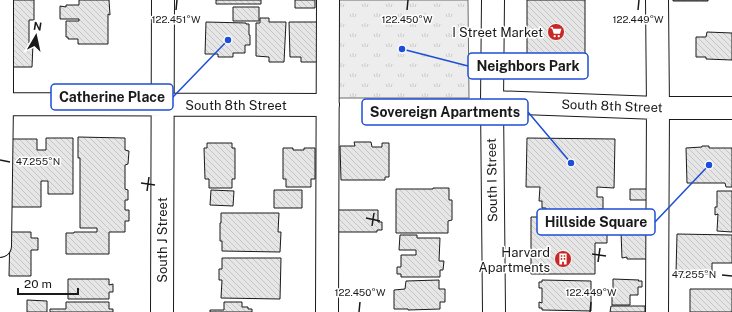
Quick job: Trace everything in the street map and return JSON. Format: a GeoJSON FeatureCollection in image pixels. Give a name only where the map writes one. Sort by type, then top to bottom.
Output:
{"type":"FeatureCollection","features":[{"type":"Feature","properties":{"kind":"street"},"geometry":{"type":"LineString","coordinates":[[0,246],[2,0]]}},
{"type":"Feature","properties":{"kind":"street","name":"South J Street"},"geometry":{"type":"LineString","coordinates":[[162,312],[163,0]]}},
{"type":"Feature","properties":{"kind":"street"},"geometry":{"type":"LineString","coordinates":[[327,312],[328,0]]}},
{"type":"Feature","properties":{"kind":"street","name":"South I Street"},"geometry":{"type":"LineString","coordinates":[[493,0],[492,102],[494,312]]}},
{"type":"Feature","properties":{"kind":"street"},"geometry":{"type":"LineString","coordinates":[[657,0],[657,312]]}},
{"type":"Feature","properties":{"kind":"street","name":"South 8th Street"},"geometry":{"type":"LineString","coordinates":[[492,102],[658,108],[732,108]]}},
{"type":"Feature","properties":{"kind":"street","name":"South 8th Street"},"geometry":{"type":"LineString","coordinates":[[1,104],[328,105]]}},
{"type":"Feature","properties":{"kind":"green space"},"geometry":{"type":"Polygon","coordinates":[[[334,0],[468,0],[469,98],[335,98],[334,0]]]}},
{"type":"Feature","properties":{"kind":"building"},"geometry":{"type":"Polygon","coordinates":[[[7,0],[34,0],[34,20],[29,20],[29,43],[33,43],[32,67],[7,67],[7,0]]]}},
{"type":"Feature","properties":{"kind":"building"},"geometry":{"type":"Polygon","coordinates":[[[79,0],[109,0],[110,15],[108,14],[108,44],[78,44],[78,39],[68,39],[68,37],[66,37],[66,21],[79,21],[79,19],[60,19],[60,6],[66,7],[66,5],[79,5],[79,0]]]}},
{"type":"Feature","properties":{"kind":"building"},"geometry":{"type":"Polygon","coordinates":[[[216,0],[261,0],[261,4],[216,4],[216,0]]]}},
{"type":"Feature","properties":{"kind":"building"},"geometry":{"type":"Polygon","coordinates":[[[295,0],[315,0],[315,8],[295,8],[295,0]]]}},
{"type":"Feature","properties":{"kind":"building","name":"I Street Market"},"geometry":{"type":"Polygon","coordinates":[[[527,0],[585,0],[585,64],[538,64],[538,67],[527,67],[527,0]]]}},
{"type":"Feature","properties":{"kind":"building"},"geometry":{"type":"Polygon","coordinates":[[[708,0],[708,1],[673,1],[708,0]]]}},
{"type":"Feature","properties":{"kind":"building"},"geometry":{"type":"Polygon","coordinates":[[[233,7],[259,7],[259,21],[233,21],[233,7]]]}},
{"type":"Feature","properties":{"kind":"building"},"geometry":{"type":"Polygon","coordinates":[[[260,18],[269,18],[269,22],[286,22],[284,62],[269,62],[269,57],[256,56],[256,23],[260,23],[260,18]]]}},
{"type":"Feature","properties":{"kind":"building"},"geometry":{"type":"Polygon","coordinates":[[[206,22],[249,24],[250,45],[245,45],[245,53],[233,53],[233,57],[218,57],[218,54],[205,54],[206,22]]]}},
{"type":"Feature","properties":{"kind":"building"},"geometry":{"type":"Polygon","coordinates":[[[289,22],[319,22],[318,62],[301,62],[301,57],[290,57],[289,22]]]}},
{"type":"Feature","properties":{"kind":"building"},"geometry":{"type":"Polygon","coordinates":[[[707,32],[732,33],[732,60],[696,57],[696,37],[706,37],[707,32]]]}},
{"type":"Feature","properties":{"kind":"building"},"geometry":{"type":"Polygon","coordinates":[[[78,137],[125,138],[125,150],[129,151],[128,164],[125,165],[125,189],[128,190],[128,200],[125,200],[125,210],[129,210],[129,221],[125,221],[125,232],[109,232],[109,254],[66,254],[66,233],[97,232],[97,228],[80,228],[80,158],[78,158],[78,137]]]}},
{"type":"Feature","properties":{"kind":"building"},"geometry":{"type":"Polygon","coordinates":[[[46,138],[73,138],[73,194],[48,194],[48,181],[41,181],[41,207],[11,207],[11,139],[37,139],[37,150],[46,150],[46,138]]]}},
{"type":"Feature","properties":{"kind":"building"},"geometry":{"type":"Polygon","coordinates":[[[527,138],[615,139],[614,188],[597,187],[597,197],[603,197],[603,209],[598,209],[598,211],[546,210],[546,208],[542,208],[542,201],[539,201],[540,187],[526,187],[527,138]]]}},
{"type":"Feature","properties":{"kind":"building"},"geometry":{"type":"Polygon","coordinates":[[[354,142],[371,142],[372,147],[382,147],[382,143],[389,143],[389,177],[385,177],[385,180],[341,180],[340,146],[355,146],[354,142]]]}},
{"type":"Feature","properties":{"kind":"building"},"geometry":{"type":"Polygon","coordinates":[[[207,143],[232,143],[232,148],[235,148],[235,179],[232,179],[232,188],[209,188],[209,179],[205,179],[204,148],[207,148],[207,143]]]}},
{"type":"Feature","properties":{"kind":"building"},"geometry":{"type":"Polygon","coordinates":[[[709,146],[709,148],[732,148],[732,187],[726,187],[725,183],[687,183],[686,148],[709,146]]]}},
{"type":"Feature","properties":{"kind":"building"},"geometry":{"type":"Polygon","coordinates":[[[283,148],[304,150],[304,148],[315,148],[315,179],[311,179],[311,187],[286,187],[286,179],[283,179],[283,148]]]}},
{"type":"Feature","properties":{"kind":"building"},"geometry":{"type":"Polygon","coordinates":[[[449,188],[449,200],[452,200],[452,220],[448,221],[448,233],[396,233],[396,189],[449,188]]]}},
{"type":"Feature","properties":{"kind":"building"},"geometry":{"type":"Polygon","coordinates":[[[630,189],[649,189],[649,200],[630,200],[630,189]]]}},
{"type":"Feature","properties":{"kind":"building"},"geometry":{"type":"Polygon","coordinates":[[[211,190],[234,191],[233,206],[210,205],[211,190]]]}},
{"type":"Feature","properties":{"kind":"building"},"geometry":{"type":"Polygon","coordinates":[[[274,190],[302,190],[302,208],[274,208],[274,190]]]}},
{"type":"Feature","properties":{"kind":"building"},"geometry":{"type":"Polygon","coordinates":[[[717,191],[732,191],[732,232],[717,231],[718,214],[715,215],[715,207],[717,207],[717,191]]]}},
{"type":"Feature","properties":{"kind":"building"},"geometry":{"type":"Polygon","coordinates":[[[338,210],[378,210],[378,222],[382,222],[382,230],[377,230],[377,232],[337,232],[338,210]]]}},
{"type":"Feature","properties":{"kind":"building"},"geometry":{"type":"Polygon","coordinates":[[[650,210],[650,259],[622,258],[621,232],[628,232],[627,211],[650,210]]]}},
{"type":"Feature","properties":{"kind":"building"},"geometry":{"type":"Polygon","coordinates":[[[221,213],[279,213],[278,232],[281,232],[280,252],[222,251],[222,241],[220,241],[221,213]]]}},
{"type":"Feature","properties":{"kind":"building","name":"Harvard Apartments"},"geometry":{"type":"Polygon","coordinates":[[[607,216],[607,243],[595,243],[595,274],[531,274],[531,217],[607,216]]]}},
{"type":"Feature","properties":{"kind":"building"},"geometry":{"type":"Polygon","coordinates":[[[10,232],[31,232],[31,238],[38,238],[38,250],[31,250],[31,276],[9,276],[10,232]]]}},
{"type":"Feature","properties":{"kind":"building"},"geometry":{"type":"Polygon","coordinates":[[[677,234],[732,235],[732,263],[712,263],[712,274],[676,273],[677,234]]]}},
{"type":"Feature","properties":{"kind":"building"},"geometry":{"type":"Polygon","coordinates":[[[400,235],[417,235],[417,238],[440,238],[439,261],[444,261],[443,270],[440,270],[440,277],[401,277],[401,274],[397,274],[397,267],[401,267],[401,255],[416,255],[416,250],[399,250],[400,235]]]}},
{"type":"Feature","properties":{"kind":"building"},"geometry":{"type":"Polygon","coordinates":[[[222,258],[281,258],[280,299],[221,298],[222,280],[219,280],[219,269],[222,269],[222,258]]]}},
{"type":"Feature","properties":{"kind":"building"},"geometry":{"type":"Polygon","coordinates":[[[68,279],[109,279],[109,285],[113,284],[113,292],[109,292],[109,299],[68,299],[68,279]]]}},
{"type":"Feature","properties":{"kind":"building"},"geometry":{"type":"Polygon","coordinates":[[[613,279],[642,281],[642,287],[638,287],[638,295],[630,295],[630,305],[612,305],[613,279]]]}},
{"type":"Feature","properties":{"kind":"building"},"geometry":{"type":"Polygon","coordinates":[[[439,280],[439,289],[445,289],[445,302],[440,302],[440,309],[394,309],[394,290],[405,289],[406,281],[439,280]]]}},
{"type":"Feature","properties":{"kind":"building"},"geometry":{"type":"Polygon","coordinates":[[[542,280],[591,281],[591,311],[542,310],[542,308],[539,308],[539,302],[542,303],[542,288],[539,288],[539,282],[542,282],[542,280]]]}},
{"type":"Feature","properties":{"kind":"building"},"geometry":{"type":"Polygon","coordinates":[[[690,289],[732,289],[732,312],[690,312],[690,289]]]}},
{"type":"Feature","properties":{"kind":"building"},"geometry":{"type":"Polygon","coordinates":[[[27,300],[47,301],[47,312],[27,312],[27,300]]]}},
{"type":"Feature","properties":{"kind":"building"},"geometry":{"type":"Polygon","coordinates":[[[66,302],[109,302],[109,309],[113,309],[113,312],[50,312],[50,309],[66,309],[66,302]]]}},
{"type":"Feature","properties":{"kind":"building"},"geometry":{"type":"Polygon","coordinates":[[[224,302],[242,302],[242,307],[252,309],[252,312],[210,312],[210,310],[224,310],[224,302]]]}},
{"type":"Feature","properties":{"kind":"building"},"geometry":{"type":"Polygon","coordinates":[[[611,306],[645,306],[645,312],[610,312],[611,306]]]}},
{"type":"Feature","properties":{"kind":"place","name":"I Street Market"},"geometry":{"type":"Point","coordinates":[556,32]}},
{"type":"Feature","properties":{"kind":"place","name":"Catherine Place"},"geometry":{"type":"Point","coordinates":[228,40]}},
{"type":"Feature","properties":{"kind":"place","name":"Neighbors Park"},"geometry":{"type":"Point","coordinates":[402,49]}},
{"type":"Feature","properties":{"kind":"place","name":"Sovereign Apartments"},"geometry":{"type":"Point","coordinates":[571,163]}},
{"type":"Feature","properties":{"kind":"place","name":"Hillside Square"},"geometry":{"type":"Point","coordinates":[709,165]}},
{"type":"Feature","properties":{"kind":"place","name":"Harvard Apartments"},"geometry":{"type":"Point","coordinates":[563,259]}}]}
